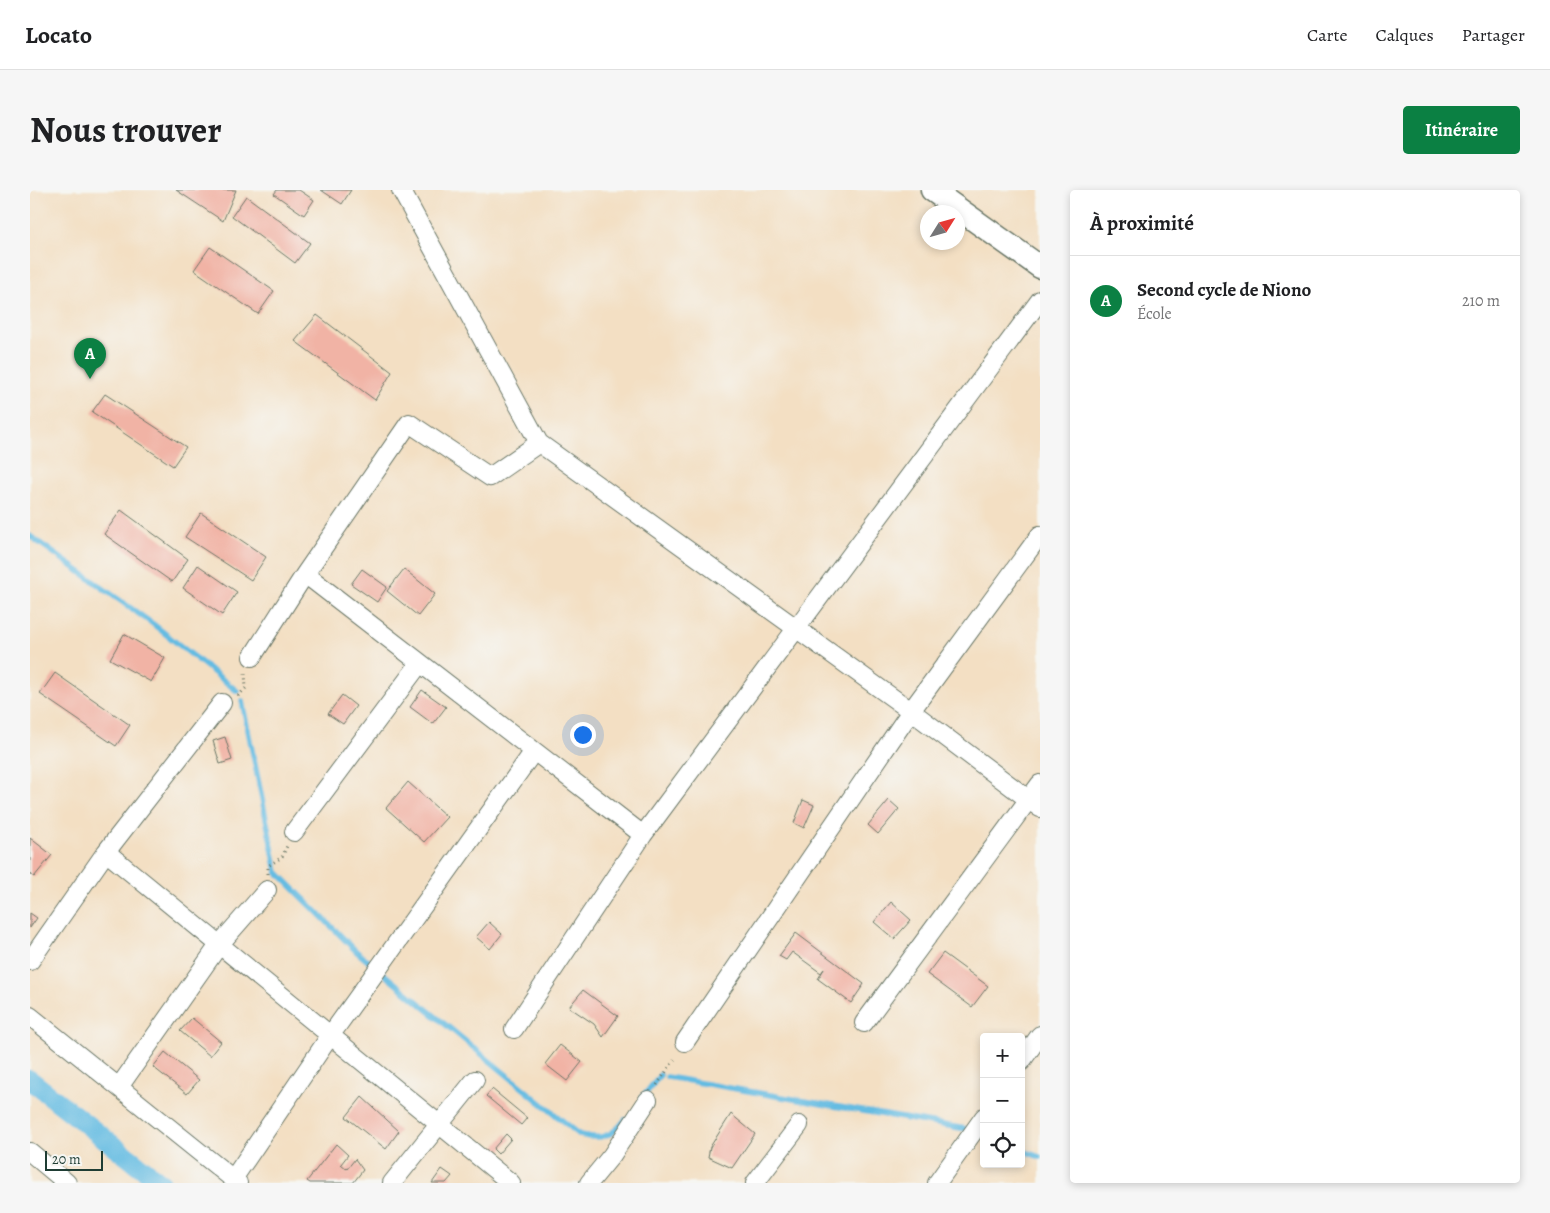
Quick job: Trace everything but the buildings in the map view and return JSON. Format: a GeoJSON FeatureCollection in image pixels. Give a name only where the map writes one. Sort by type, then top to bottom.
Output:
{"type":"FeatureCollection","features":[{"type":"Feature","properties":{"kind":"street"},"geometry":{"type":"LineString","coordinates":[[401,190],[539,442],[795,629],[911,711],[1034,804]]}},
{"type":"Feature","properties":{"kind":"street"},"geometry":{"type":"LineString","coordinates":[[932,190],[1040,266]]}},
{"type":"Feature","properties":{"kind":"street"},"geometry":{"type":"LineString","coordinates":[[514,1029],[643,835],[1040,300]]}},
{"type":"Feature","properties":{"kind":"street"},"geometry":{"type":"LineString","coordinates":[[252,657],[305,574],[409,423],[490,477],[539,442]]}},
{"type":"Feature","properties":{"kind":"street"},"geometry":{"type":"LineString","coordinates":[[685,1042],[911,711],[1040,534]]}},
{"type":"Feature","properties":{"kind":"street"},"geometry":{"type":"LineString","coordinates":[[305,574],[643,835]]}},
{"type":"Feature","properties":{"kind":"street"},"geometry":{"type":"LineString","coordinates":[[294,832],[420,663]]}},
{"type":"Feature","properties":{"kind":"street"},"geometry":{"type":"LineString","coordinates":[[30,961],[106,852],[222,703]]}},
{"type":"Feature","properties":{"kind":"street"},"geometry":{"type":"LineString","coordinates":[[30,1016],[235,1181],[330,1036],[534,750]]}},
{"type":"Feature","properties":{"kind":"street"},"geometry":{"type":"LineString","coordinates":[[864,1023],[1034,804],[1040,784]]}},
{"type":"Feature","properties":{"kind":"street"},"geometry":{"type":"LineString","coordinates":[[106,852],[511,1183]]}},
{"type":"Feature","properties":{"kind":"street"},"geometry":{"type":"LineString","coordinates":[[119,1086],[219,945],[267,890]]}},
{"type":"Feature","properties":{"kind":"street"},"geometry":{"type":"LineString","coordinates":[[1025,1056],[1040,1035]]}},
{"type":"Feature","properties":{"kind":"street"},"geometry":{"type":"LineString","coordinates":[[392,1183],[475,1080]]}},
{"type":"Feature","properties":{"kind":"street"},"geometry":{"type":"LineString","coordinates":[[588,1183],[612,1155],[648,1100]]}},
{"type":"Feature","properties":{"kind":"street"},"geometry":{"type":"LineString","coordinates":[[937,1183],[980,1123]]}},
{"type":"Feature","properties":{"kind":"street"},"geometry":{"type":"LineString","coordinates":[[755,1183],[799,1125]]}},
{"type":"Feature","properties":{"kind":"street"},"geometry":{"type":"LineString","coordinates":[[30,1152],[67,1183]]}},
{"type":"Feature","properties":{"kind":"path"},"geometry":{"type":"LineString","coordinates":[[222,703],[235,698],[246,688],[245,672],[252,657]]}},
{"type":"Feature","properties":{"kind":"path"},"geometry":{"type":"LineString","coordinates":[[268,866],[282,856]]}},
{"type":"Feature","properties":{"kind":"path"},"geometry":{"type":"LineString","coordinates":[[648,1100],[685,1042]]}},
{"type":"Feature","properties":{"kind":"waterway"},"geometry":{"type":"LineString","coordinates":[[30,536],[153,624],[237,691]]}},
{"type":"Feature","properties":{"kind":"waterway"},"geometry":{"type":"LineString","coordinates":[[242,701],[277,872],[357,952],[580,1135],[605,1136],[610,1134],[625,1120]]}},
{"type":"Feature","properties":{"kind":"waterway"},"geometry":{"type":"LineString","coordinates":[[643,1097],[660,1075]]}},
{"type":"Feature","properties":{"kind":"waterway"},"geometry":{"type":"LineString","coordinates":[[667,1077],[966,1129]]}},
{"type":"Feature","properties":{"kind":"waterway"},"geometry":{"type":"LineString","coordinates":[[30,1080],[161,1183]]}},
{"type":"Feature","properties":{"kind":"waterway"},"geometry":{"type":"LineString","coordinates":[[1025,1151],[1040,1157]]}},
{"type":"Feature","properties":{"kind":"place","name":"Second cycle de Niono"},"geometry":{"type":"Point","coordinates":[90,379]}}]}
